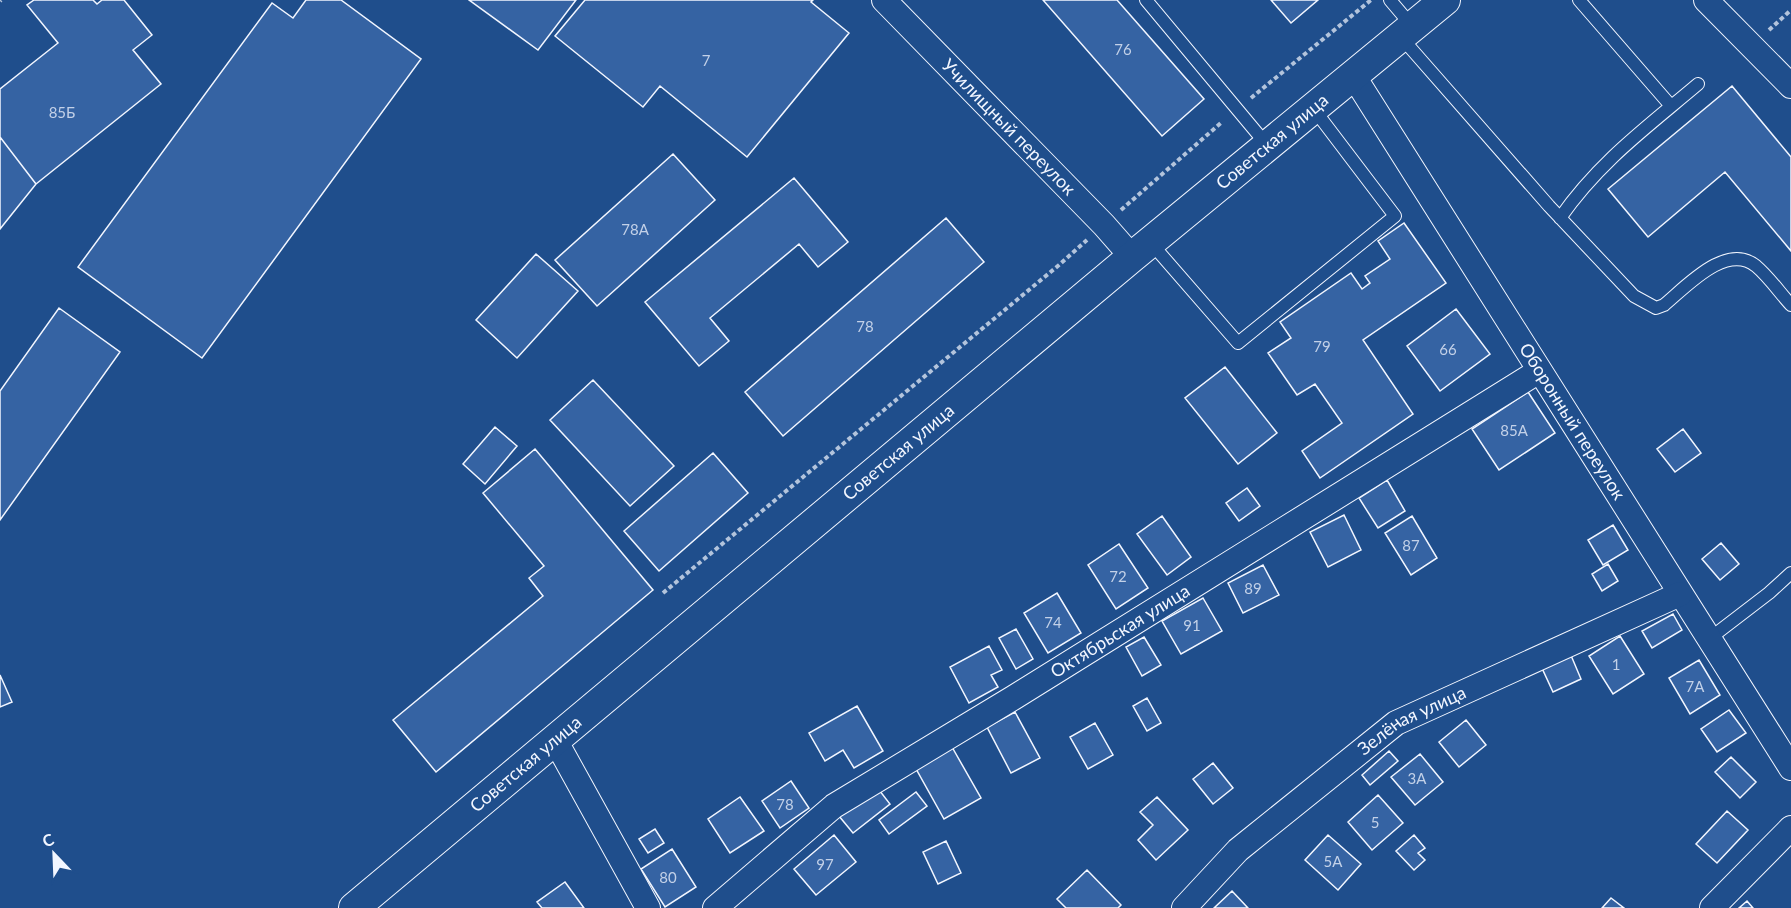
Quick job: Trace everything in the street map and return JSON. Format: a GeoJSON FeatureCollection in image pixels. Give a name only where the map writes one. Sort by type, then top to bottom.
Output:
{"type":"FeatureCollection","features":[{"type":"Feature","properties":{"kind":"street","name":"Училищный переулок"},"geometry":{"type":"LineString","coordinates":[[884,0],[1104,225],[1141,249]]}},
{"type":"Feature","properties":{"kind":"street","name":"Советская улица"},"geometry":{"type":"LineString","coordinates":[[354,908],[554,738],[1141,249],[1445,0]]}},
{"type":"Feature","properties":{"kind":"street"},"geometry":{"type":"LineString","coordinates":[[1706,0],[1791,86]]}},
{"type":"Feature","properties":{"kind":"street","name":"Оборонный переулок"},"geometry":{"type":"LineString","coordinates":[[1353,75],[1791,768]]}},
{"type":"Feature","properties":{"kind":"street","name":"Октябрьская улица"},"geometry":{"type":"LineString","coordinates":[[715,908],[834,806],[1013,698],[1539,371]]}},
{"type":"Feature","properties":{"kind":"street","name":"Зелёная улица"},"geometry":{"type":"LineString","coordinates":[[1184,908],[1238,850],[1396,723],[1680,594]]}},
{"type":"Feature","properties":{"kind":"street"},"geometry":{"type":"LineString","coordinates":[[554,738],[648,908]]}},
{"type":"Feature","properties":{"kind":"street"},"geometry":{"type":"LineString","coordinates":[[1712,908],[1791,828]]}},
{"type":"Feature","properties":{"kind":"lane"},"geometry":{"type":"LineString","coordinates":[[1146,0],[1268,145]]}},
{"type":"Feature","properties":{"kind":"lane"},"geometry":{"type":"LineString","coordinates":[[1390,0],[1406,31],[1560,218],[1634,296],[1656,308],[1664,305],[1708,268],[1720,262],[1744,260],[1756,266],[1791,305]]}},
{"type":"Feature","properties":{"kind":"lane"},"geometry":{"type":"LineString","coordinates":[[1579,0],[1671,106]]}},
{"type":"Feature","properties":{"kind":"lane"},"geometry":{"type":"LineString","coordinates":[[1560,218],[1586,183],[1611,157],[1698,84]]}},
{"type":"Feature","properties":{"kind":"lane"},"geometry":{"type":"LineString","coordinates":[[1141,249],[1238,343],[1395,216],[1313,108]]}},
{"type":"Feature","properties":{"kind":"lane"},"geometry":{"type":"LineString","coordinates":[[1708,639],[1769,593],[1791,573]]}},
{"type":"Feature","properties":{"kind":"path"},"geometry":{"type":"LineString","coordinates":[[663,593],[1059,265],[1238,109],[1371,0]]}},
{"type":"Feature","properties":{"kind":"building"},"geometry":{"type":"Polygon","coordinates":[[[34,0],[93,0],[97,4],[102,0],[124,0],[152,35],[133,50],[161,84],[36,184],[0,137],[0,89],[58,43],[27,5],[34,0]]]}},
{"type":"Feature","properties":{"kind":"building"},"geometry":{"type":"Polygon","coordinates":[[[306,0],[341,0],[421,59],[202,358],[78,267],[272,3],[293,18],[306,0]]]}},
{"type":"Feature","properties":{"kind":"building"},"geometry":{"type":"Polygon","coordinates":[[[469,0],[576,0],[538,50],[469,0]]]}},
{"type":"Feature","properties":{"kind":"building"},"geometry":{"type":"Polygon","coordinates":[[[585,0],[813,0],[811,2],[849,33],[747,157],[660,86],[643,107],[555,36],[585,0]]]}},
{"type":"Feature","properties":{"kind":"building"},"geometry":{"type":"Polygon","coordinates":[[[1043,0],[1117,0],[1204,99],[1162,136],[1043,0]]]}},
{"type":"Feature","properties":{"kind":"building"},"geometry":{"type":"Polygon","coordinates":[[[1271,0],[1318,0],[1291,23],[1271,0]]]}},
{"type":"Feature","properties":{"kind":"building"},"geometry":{"type":"Polygon","coordinates":[[[1732,86],[1791,157],[1791,251],[1725,172],[1648,237],[1608,189],[1732,86]]]}},
{"type":"Feature","properties":{"kind":"building"},"geometry":{"type":"Polygon","coordinates":[[[0,137],[36,184],[0,229],[0,137]]]}},
{"type":"Feature","properties":{"kind":"building"},"geometry":{"type":"Polygon","coordinates":[[[673,154],[715,200],[597,306],[555,260],[673,154]]]}},
{"type":"Feature","properties":{"kind":"building"},"geometry":{"type":"Polygon","coordinates":[[[794,178],[848,242],[818,267],[799,244],[710,318],[729,341],[699,366],[645,302],[794,178]]]}},
{"type":"Feature","properties":{"kind":"building"},"geometry":{"type":"Polygon","coordinates":[[[946,218],[984,262],[783,436],[745,392],[946,218]]]}},
{"type":"Feature","properties":{"kind":"building"},"geometry":{"type":"Polygon","coordinates":[[[1404,223],[1446,283],[1363,340],[1413,414],[1320,478],[1302,451],[1342,423],[1315,384],[1297,395],[1268,353],[1291,338],[1280,322],[1351,273],[1362,289],[1370,283],[1365,276],[1390,259],[1378,241],[1404,223]]]}},
{"type":"Feature","properties":{"kind":"building"},"geometry":{"type":"Polygon","coordinates":[[[536,254],[578,291],[517,358],[476,320],[536,254]]]}},
{"type":"Feature","properties":{"kind":"building"},"geometry":{"type":"Polygon","coordinates":[[[59,308],[120,352],[0,520],[0,391],[59,308]]]}},
{"type":"Feature","properties":{"kind":"building"},"geometry":{"type":"Polygon","coordinates":[[[1456,309],[1490,354],[1440,391],[1407,346],[1456,309]]]}},
{"type":"Feature","properties":{"kind":"building"},"geometry":{"type":"Polygon","coordinates":[[[1225,367],[1277,433],[1238,464],[1185,398],[1225,367]]]}},
{"type":"Feature","properties":{"kind":"building"},"geometry":{"type":"Polygon","coordinates":[[[593,380],[674,466],[630,506],[550,420],[593,380]]]}},
{"type":"Feature","properties":{"kind":"building"},"geometry":{"type":"Polygon","coordinates":[[[1528,392],[1555,433],[1499,470],[1472,429],[1528,392]]]}},
{"type":"Feature","properties":{"kind":"building"},"geometry":{"type":"Polygon","coordinates":[[[495,427],[517,446],[485,484],[463,464],[495,427]]]}},
{"type":"Feature","properties":{"kind":"building"},"geometry":{"type":"Polygon","coordinates":[[[1683,429],[1701,453],[1675,472],[1657,449],[1683,429]]]}},
{"type":"Feature","properties":{"kind":"building"},"geometry":{"type":"Polygon","coordinates":[[[535,449],[653,590],[436,772],[393,720],[543,596],[529,578],[544,566],[483,493],[535,449]]]}},
{"type":"Feature","properties":{"kind":"building"},"geometry":{"type":"Polygon","coordinates":[[[713,453],[748,493],[659,571],[624,531],[713,453]]]}},
{"type":"Feature","properties":{"kind":"building"},"geometry":{"type":"Polygon","coordinates":[[[1387,480],[1405,511],[1378,528],[1359,498],[1387,480]]]}},
{"type":"Feature","properties":{"kind":"building"},"geometry":{"type":"Polygon","coordinates":[[[1247,488],[1260,506],[1239,521],[1226,503],[1247,488]]]}},
{"type":"Feature","properties":{"kind":"building"},"geometry":{"type":"Polygon","coordinates":[[[1344,515],[1361,550],[1328,567],[1310,532],[1344,515]]]}},
{"type":"Feature","properties":{"kind":"building"},"geometry":{"type":"Polygon","coordinates":[[[1162,516],[1191,557],[1167,575],[1137,534],[1162,516]]]}},
{"type":"Feature","properties":{"kind":"building"},"geometry":{"type":"Polygon","coordinates":[[[1412,516],[1437,558],[1411,575],[1385,533],[1412,516]]]}},
{"type":"Feature","properties":{"kind":"building"},"geometry":{"type":"Polygon","coordinates":[[[1613,525],[1628,550],[1603,565],[1588,540],[1613,525]]]}},
{"type":"Feature","properties":{"kind":"building"},"geometry":{"type":"Polygon","coordinates":[[[1721,543],[1739,564],[1720,580],[1702,559],[1721,543]]]}},
{"type":"Feature","properties":{"kind":"building"},"geometry":{"type":"Polygon","coordinates":[[[1119,544],[1148,588],[1116,609],[1088,565],[1119,544]]]}},
{"type":"Feature","properties":{"kind":"building"},"geometry":{"type":"Polygon","coordinates":[[[1608,564],[1618,581],[1602,591],[1592,574],[1608,564]]]}},
{"type":"Feature","properties":{"kind":"building"},"geometry":{"type":"Polygon","coordinates":[[[1263,565],[1279,595],[1243,613],[1228,583],[1263,565]]]}},
{"type":"Feature","properties":{"kind":"building"},"geometry":{"type":"Polygon","coordinates":[[[1057,593],[1081,633],[1048,653],[1024,613],[1057,593]]]}},
{"type":"Feature","properties":{"kind":"building"},"geometry":{"type":"Polygon","coordinates":[[[1203,598],[1222,631],[1181,654],[1162,621],[1203,598]]]}},
{"type":"Feature","properties":{"kind":"building"},"geometry":{"type":"Polygon","coordinates":[[[1673,614],[1682,630],[1652,648],[1642,631],[1673,614]]]}},
{"type":"Feature","properties":{"kind":"building"},"geometry":{"type":"Polygon","coordinates":[[[1016,629],[1033,659],[1016,669],[999,638],[1016,629]]]}},
{"type":"Feature","properties":{"kind":"building"},"geometry":{"type":"Polygon","coordinates":[[[1620,636],[1644,674],[1613,694],[1589,656],[1620,636]]]}},
{"type":"Feature","properties":{"kind":"building"},"geometry":{"type":"Polygon","coordinates":[[[1144,637],[1161,665],[1142,676],[1126,647],[1144,637]]]}},
{"type":"Feature","properties":{"kind":"building"},"geometry":{"type":"Polygon","coordinates":[[[989,646],[1002,670],[991,675],[998,687],[969,703],[950,667],[989,646]]]}},
{"type":"Feature","properties":{"kind":"building"},"geometry":{"type":"Polygon","coordinates":[[[1570,653],[1581,679],[1553,692],[1541,666],[1570,653]]]}},
{"type":"Feature","properties":{"kind":"building"},"geometry":{"type":"Polygon","coordinates":[[[1699,660],[1720,695],[1690,714],[1669,678],[1699,660]]]}},
{"type":"Feature","properties":{"kind":"building"},"geometry":{"type":"Polygon","coordinates":[[[0,675],[12,702],[0,707],[0,675]]]}},
{"type":"Feature","properties":{"kind":"building"},"geometry":{"type":"Polygon","coordinates":[[[1147,698],[1161,723],[1147,731],[1133,706],[1147,698]]]}},
{"type":"Feature","properties":{"kind":"building"},"geometry":{"type":"Polygon","coordinates":[[[857,706],[883,751],[854,768],[843,750],[825,761],[809,733],[857,706]]]}},
{"type":"Feature","properties":{"kind":"building"},"geometry":{"type":"Polygon","coordinates":[[[1729,710],[1746,733],[1717,752],[1701,729],[1729,710]]]}},
{"type":"Feature","properties":{"kind":"building"},"geometry":{"type":"Polygon","coordinates":[[[1015,712],[1040,758],[1011,773],[987,727],[1015,712]]]}},
{"type":"Feature","properties":{"kind":"building"},"geometry":{"type":"Polygon","coordinates":[[[1466,720],[1486,745],[1459,767],[1439,742],[1466,720]]]}},
{"type":"Feature","properties":{"kind":"building"},"geometry":{"type":"Polygon","coordinates":[[[1095,723],[1113,755],[1088,769],[1070,737],[1095,723]]]}},
{"type":"Feature","properties":{"kind":"building"},"geometry":{"type":"Polygon","coordinates":[[[952,747],[981,798],[944,819],[915,767],[952,747]]]}},
{"type":"Feature","properties":{"kind":"building"},"geometry":{"type":"Polygon","coordinates":[[[1389,751],[1398,761],[1370,785],[1362,775],[1389,751]]]}},
{"type":"Feature","properties":{"kind":"building"},"geometry":{"type":"Polygon","coordinates":[[[1420,754],[1443,782],[1415,805],[1391,777],[1420,754]]]}},
{"type":"Feature","properties":{"kind":"building"},"geometry":{"type":"Polygon","coordinates":[[[1731,757],[1756,782],[1740,798],[1715,772],[1731,757]]]}},
{"type":"Feature","properties":{"kind":"building"},"geometry":{"type":"Polygon","coordinates":[[[1213,763],[1233,788],[1213,804],[1193,779],[1213,763]]]}},
{"type":"Feature","properties":{"kind":"building"},"geometry":{"type":"Polygon","coordinates":[[[791,781],[809,808],[780,828],[762,801],[791,781]]]}},
{"type":"Feature","properties":{"kind":"building"},"geometry":{"type":"Polygon","coordinates":[[[876,786],[890,804],[853,833],[839,816],[876,786]]]}},
{"type":"Feature","properties":{"kind":"building"},"geometry":{"type":"Polygon","coordinates":[[[916,792],[927,806],[889,834],[879,820],[916,792]]]}},
{"type":"Feature","properties":{"kind":"building"},"geometry":{"type":"Polygon","coordinates":[[[1378,795],[1403,823],[1372,850],[1348,822],[1378,795]]]}},
{"type":"Feature","properties":{"kind":"building"},"geometry":{"type":"Polygon","coordinates":[[[740,797],[764,831],[730,853],[708,819],[740,797]]]}},
{"type":"Feature","properties":{"kind":"building"},"geometry":{"type":"Polygon","coordinates":[[[1157,797],[1188,830],[1156,860],[1138,840],[1153,825],[1140,812],[1157,797]]]}},
{"type":"Feature","properties":{"kind":"building"},"geometry":{"type":"Polygon","coordinates":[[[1727,811],[1748,830],[1717,863],[1696,844],[1727,811]]]}},
{"type":"Feature","properties":{"kind":"building"},"geometry":{"type":"Polygon","coordinates":[[[655,829],[664,843],[648,853],[639,839],[655,829]]]}},
{"type":"Feature","properties":{"kind":"building"},"geometry":{"type":"Polygon","coordinates":[[[834,835],[856,862],[816,895],[794,869],[834,835]]]}},
{"type":"Feature","properties":{"kind":"building"},"geometry":{"type":"Polygon","coordinates":[[[1328,835],[1361,864],[1338,890],[1305,860],[1328,835]]]}},
{"type":"Feature","properties":{"kind":"building"},"geometry":{"type":"Polygon","coordinates":[[[1414,835],[1425,848],[1418,853],[1425,860],[1414,870],[1396,851],[1414,835]]]}},
{"type":"Feature","properties":{"kind":"building"},"geometry":{"type":"Polygon","coordinates":[[[946,841],[961,873],[938,884],[923,852],[946,841]]]}},
{"type":"Feature","properties":{"kind":"building"},"geometry":{"type":"Polygon","coordinates":[[[672,849],[696,887],[665,907],[641,869],[672,849]]]}},
{"type":"Feature","properties":{"kind":"building"},"geometry":{"type":"Polygon","coordinates":[[[1087,870],[1121,905],[1118,908],[1066,908],[1057,899],[1087,870]]]}},
{"type":"Feature","properties":{"kind":"building"},"geometry":{"type":"Polygon","coordinates":[[[565,882],[584,908],[542,908],[537,902],[565,882]]]}},
{"type":"Feature","properties":{"kind":"building"},"geometry":{"type":"Polygon","coordinates":[[[1232,891],[1248,908],[1214,908],[1232,891]]]}},
{"type":"Feature","properties":{"kind":"building"},"geometry":{"type":"Polygon","coordinates":[[[1611,898],[1624,908],[1602,908],[1611,898]]]}},
{"type":"Feature","properties":{"kind":"building"},"geometry":{"type":"Polygon","coordinates":[[[1747,901],[1753,908],[1739,908],[1747,901]]]}}]}
